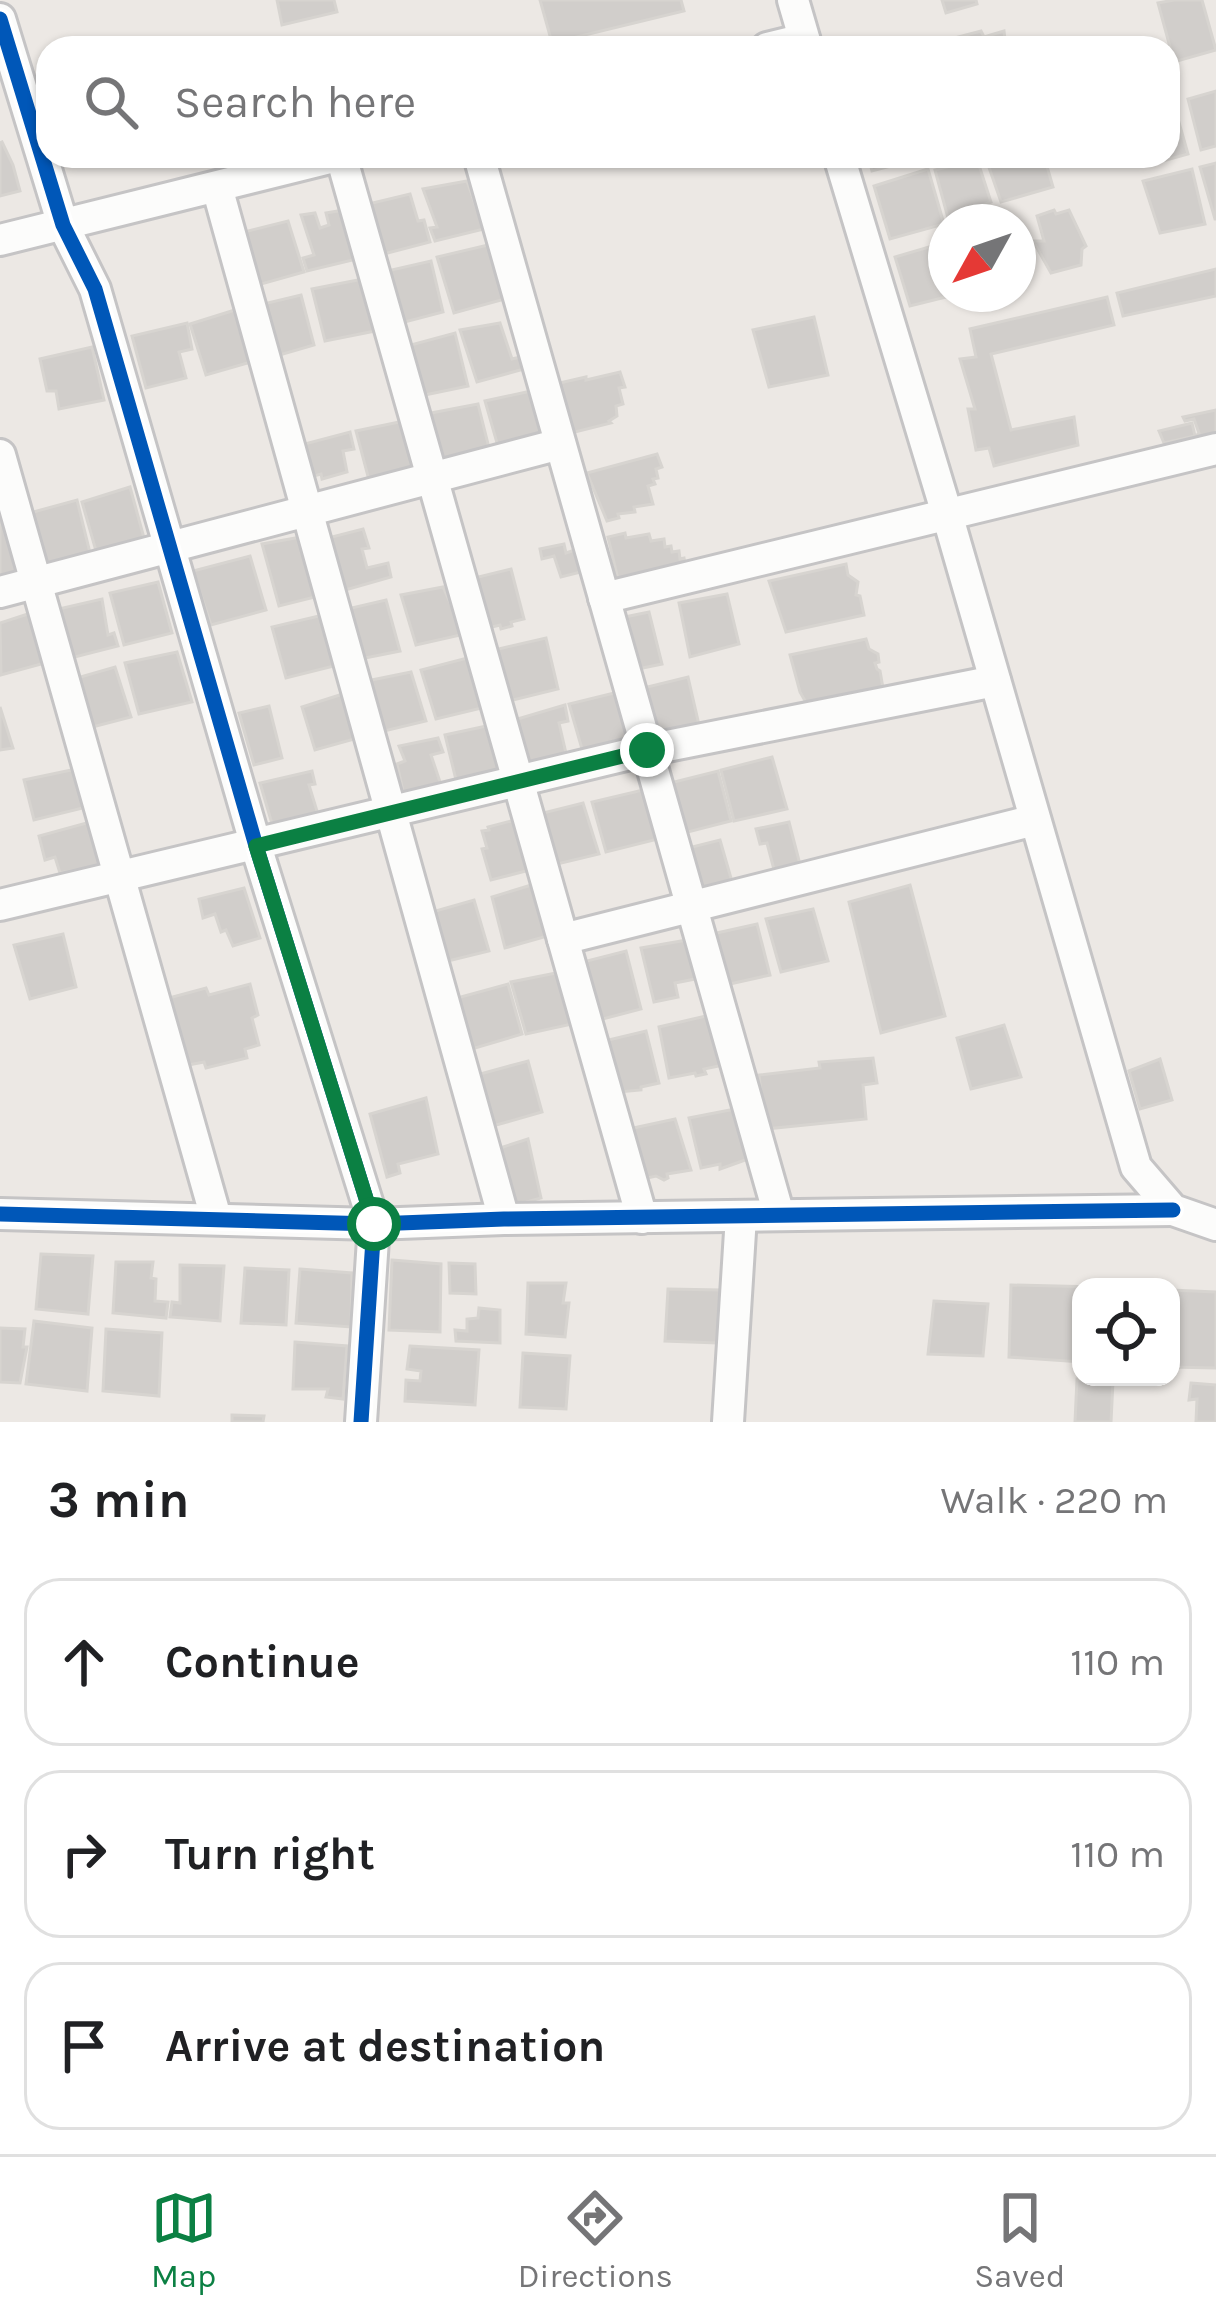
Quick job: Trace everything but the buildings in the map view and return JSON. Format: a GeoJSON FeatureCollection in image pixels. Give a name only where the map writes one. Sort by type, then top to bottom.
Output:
{"type":"FeatureCollection","features":[{"type":"Feature","properties":{"kind":"street"},"geometry":{"type":"LineString","coordinates":[[793,0],[803,36]]}},
{"type":"Feature","properties":{"kind":"street"},"geometry":{"type":"LineString","coordinates":[[0,19],[36,135]]}},
{"type":"Feature","properties":{"kind":"street"},"geometry":{"type":"LineString","coordinates":[[46,168],[64,225],[95,289],[256,846],[374,1224],[361,1422]]}},
{"type":"Feature","properties":{"kind":"street"},"geometry":{"type":"LineString","coordinates":[[0,240],[292,168]]}},
{"type":"Feature","properties":{"kind":"street"},"geometry":{"type":"LineString","coordinates":[[343,168],[642,1218]]}},
{"type":"Feature","properties":{"kind":"street"},"geometry":{"type":"LineString","coordinates":[[482,168],[779,1215]]}},
{"type":"Feature","properties":{"kind":"street"},"geometry":{"type":"LineString","coordinates":[[843,168],[1136,1167],[1173,1210]]}},
{"type":"Feature","properties":{"kind":"street"},"geometry":{"type":"LineString","coordinates":[[217,187],[504,1220]]}},
{"type":"Feature","properties":{"kind":"street"},"geometry":{"type":"LineString","coordinates":[[0,592],[560,443]]}},
{"type":"Feature","properties":{"kind":"street"},"geometry":{"type":"LineString","coordinates":[[604,598],[1216,449]]}},
{"type":"Feature","properties":{"kind":"street"},"geometry":{"type":"LineString","coordinates":[[0,455],[216,1218]]}},
{"type":"Feature","properties":{"kind":"street"},"geometry":{"type":"LineString","coordinates":[[0,905],[647,750],[995,681]]}},
{"type":"Feature","properties":{"kind":"street"},"geometry":{"type":"LineString","coordinates":[[562,939],[1035,820]]}},
{"type":"Feature","properties":{"kind":"street"},"geometry":{"type":"LineString","coordinates":[[0,1214],[374,1224],[1173,1210],[1216,1225]]}},
{"type":"Feature","properties":{"kind":"street"},"geometry":{"type":"LineString","coordinates":[[728,1422],[741,1216]]}},
{"type":"Feature","properties":{"kind":"cycle path"},"geometry":{"type":"LineString","coordinates":[[0,19],[36,137]]}},
{"type":"Feature","properties":{"kind":"cycle path"},"geometry":{"type":"LineString","coordinates":[[46,168],[63,225],[95,289],[256,846],[374,1224],[361,1422]]}},
{"type":"Feature","properties":{"kind":"cycle path"},"geometry":{"type":"LineString","coordinates":[[0,1214],[374,1224],[1173,1210]]}},
{"type":"Feature","properties":{"kind":"route"},"geometry":{"type":"LineString","coordinates":[[374,1224],[256,846],[647,750]]}}]}
